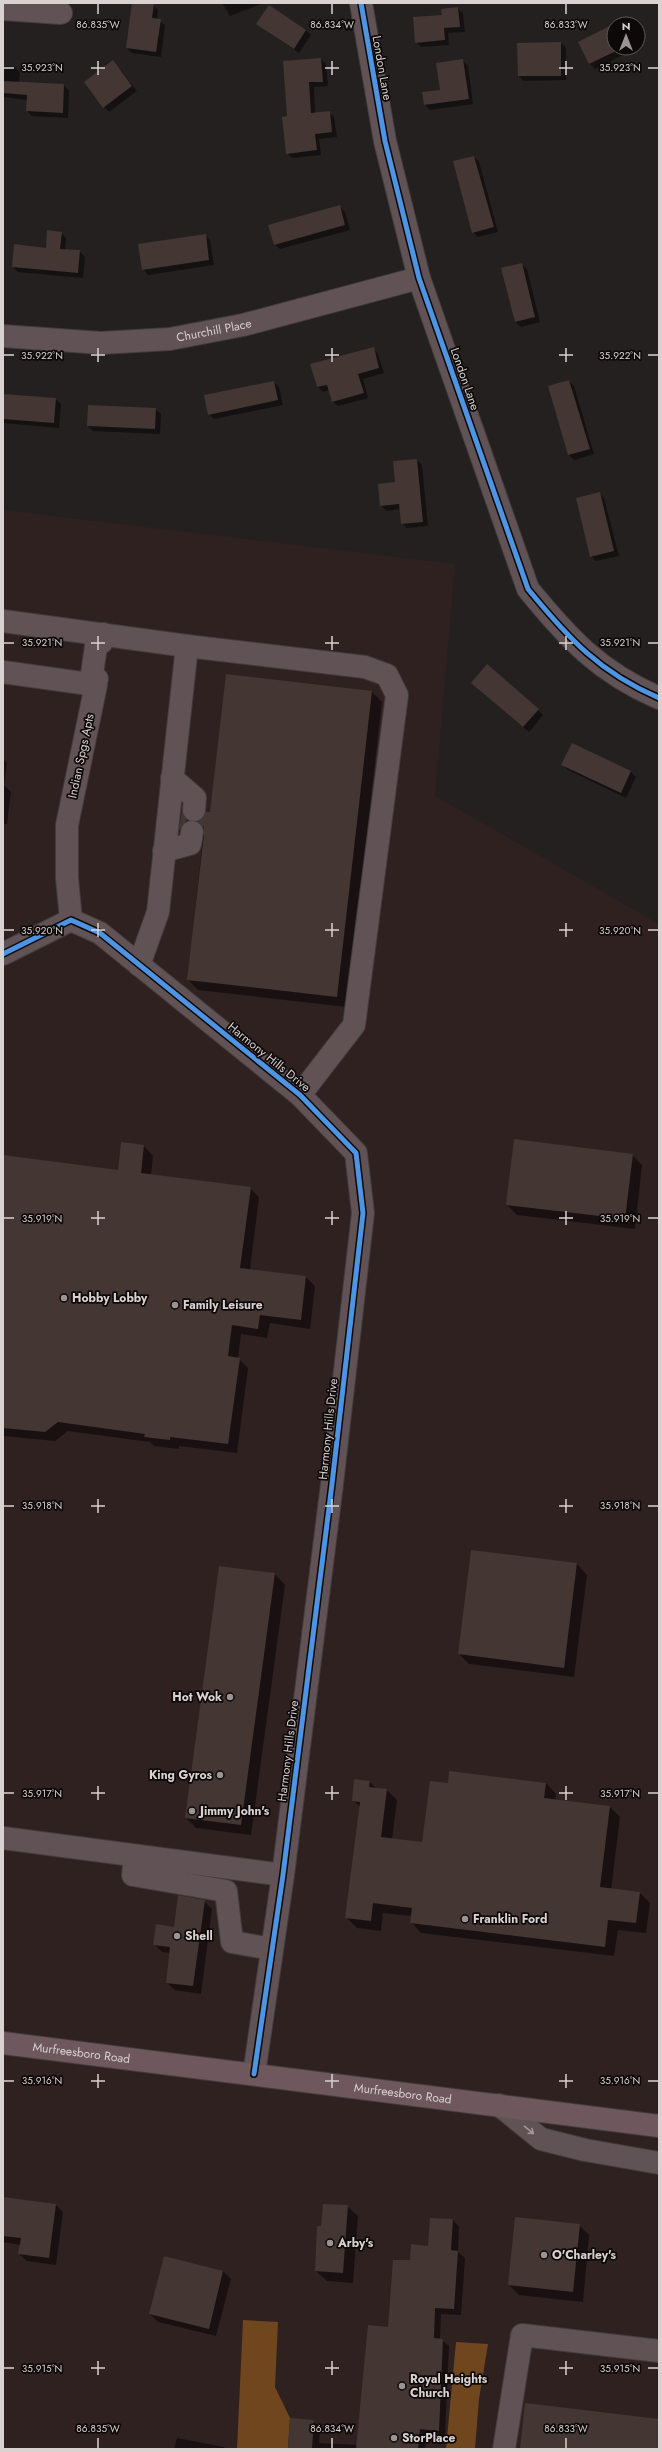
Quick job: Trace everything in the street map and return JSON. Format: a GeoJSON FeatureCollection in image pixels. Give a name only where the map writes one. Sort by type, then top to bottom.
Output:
{"type":"FeatureCollection","features":[{"type":"Feature","properties":{"kind":"highway","name":"Murfreesboro Road"},"geometry":{"type":"LineString","coordinates":[[3,2042],[659,2126]]}},
{"type":"Feature","properties":{"kind":"street","name":"London Lane"},"geometry":{"type":"LineString","coordinates":[[361,3],[385,141],[418,278],[528,589],[562,631],[604,669],[659,698]]}},
{"type":"Feature","properties":{"kind":"street"},"geometry":{"type":"LineString","coordinates":[[3,9],[61,13]]}},
{"type":"Feature","properties":{"kind":"street","name":"Churchill Place"},"geometry":{"type":"LineString","coordinates":[[3,336],[101,343],[170,339],[243,325],[418,278]]}},
{"type":"Feature","properties":{"kind":"street"},"geometry":{"type":"LineString","coordinates":[[3,621],[102,638],[364,666],[387,675],[397,695],[354,1025],[300,1095]]}},
{"type":"Feature","properties":{"kind":"street"},"geometry":{"type":"LineString","coordinates":[[97,682],[92,674],[96,646],[102,638]]}},
{"type":"Feature","properties":{"kind":"street"},"geometry":{"type":"LineString","coordinates":[[139,965],[158,912],[187,646]]}},
{"type":"Feature","properties":{"kind":"street"},"geometry":{"type":"LineString","coordinates":[[3,672],[97,682]]}},
{"type":"Feature","properties":{"kind":"street","name":"Indian Spgs Apts"},"geometry":{"type":"LineString","coordinates":[[71,920],[67,878],[66,825],[97,682]]}},
{"type":"Feature","properties":{"kind":"street"},"geometry":{"type":"LineString","coordinates":[[172,778],[195,798],[194,810]]}},
{"type":"Feature","properties":{"kind":"street"},"geometry":{"type":"LineString","coordinates":[[164,850],[190,844],[192,832]]}},
{"type":"Feature","properties":{"kind":"street"},"geometry":{"type":"LineString","coordinates":[[3,954],[71,920]]}},
{"type":"Feature","properties":{"kind":"street","name":"Harmony Hills Drive"},"geometry":{"type":"LineString","coordinates":[[71,920],[100,933],[300,1095],[356,1153],[363,1213],[332,1484],[283,1875],[254,2074]]}},
{"type":"Feature","properties":{"kind":"street"},"geometry":{"type":"LineString","coordinates":[[3,1838],[283,1875]]}},
{"type":"Feature","properties":{"kind":"street"},"geometry":{"type":"LineString","coordinates":[[135,1856],[133,1875],[226,1891]]}},
{"type":"Feature","properties":{"kind":"street"},"geometry":{"type":"LineString","coordinates":[[231,1868],[226,1891],[232,1942],[272,1949]]}},
{"type":"Feature","properties":{"kind":"street"},"geometry":{"type":"LineString","coordinates":[[499,2106],[541,2139],[585,2150],[659,2163]]}},
{"type":"Feature","properties":{"kind":"street"},"geometry":{"type":"LineString","coordinates":[[504,2449],[522,2335],[659,2351]]}},
{"type":"Feature","properties":{"kind":"shaded area"},"geometry":{"type":"Polygon","coordinates":[[[3,510],[455,564],[435,796],[659,924],[659,2449],[3,2449],[3,510]]]}},
{"type":"Feature","properties":{"kind":"shaded area"},"geometry":{"type":"Polygon","coordinates":[[[243,2320],[278,2322],[275,2387],[290,2418],[288,2449],[237,2449],[243,2320]]]}},
{"type":"Feature","properties":{"kind":"shaded area"},"geometry":{"type":"Polygon","coordinates":[[[456,2342],[488,2344],[479,2399],[475,2449],[446,2449],[456,2342]]]}},
{"type":"Feature","properties":{"kind":"building"},"geometry":{"type":"Polygon","coordinates":[[[132,3],[154,3],[152,18],[161,19],[156,52],[126,48],[132,3]]]}},
{"type":"Feature","properties":{"kind":"building"},"geometry":{"type":"Polygon","coordinates":[[[269,5],[306,30],[294,49],[256,24],[269,5]]]}},
{"type":"Feature","properties":{"kind":"building"},"geometry":{"type":"Polygon","coordinates":[[[458,7],[460,27],[444,28],[445,40],[415,43],[413,17],[442,15],[441,9],[458,7]]]}},
{"type":"Feature","properties":{"kind":"building"},"geometry":{"type":"Polygon","coordinates":[[[606,28],[606,56],[589,64],[578,42],[606,28]]]}},
{"type":"Feature","properties":{"kind":"building"},"geometry":{"type":"Polygon","coordinates":[[[561,42],[561,76],[518,76],[517,43],[561,42]]]}},
{"type":"Feature","properties":{"kind":"building"},"geometry":{"type":"Polygon","coordinates":[[[321,58],[323,82],[309,82],[311,113],[330,111],[332,132],[315,134],[317,150],[286,154],[282,117],[287,116],[283,61],[321,58]]]}},
{"type":"Feature","properties":{"kind":"building"},"geometry":{"type":"Polygon","coordinates":[[[463,59],[469,99],[424,105],[422,92],[440,90],[436,63],[463,59]]]}},
{"type":"Feature","properties":{"kind":"building"},"geometry":{"type":"Polygon","coordinates":[[[113,60],[132,86],[103,108],[84,82],[113,60]]]}},
{"type":"Feature","properties":{"kind":"building"},"geometry":{"type":"Polygon","coordinates":[[[3,81],[64,84],[63,113],[26,111],[27,95],[3,93],[3,81]]]}},
{"type":"Feature","properties":{"kind":"building"},"geometry":{"type":"Polygon","coordinates":[[[474,156],[494,227],[472,233],[453,161],[474,156]]]}},
{"type":"Feature","properties":{"kind":"building"},"geometry":{"type":"Polygon","coordinates":[[[340,205],[345,225],[274,245],[268,225],[340,205]]]}},
{"type":"Feature","properties":{"kind":"building"},"geometry":{"type":"Polygon","coordinates":[[[47,230],[62,232],[60,249],[80,250],[78,273],[12,267],[14,244],[46,248],[47,230]]]}},
{"type":"Feature","properties":{"kind":"building"},"geometry":{"type":"Polygon","coordinates":[[[206,234],[209,260],[142,270],[138,244],[206,234]]]}},
{"type":"Feature","properties":{"kind":"building"},"geometry":{"type":"Polygon","coordinates":[[[522,263],[535,317],[515,322],[501,268],[522,263]]]}},
{"type":"Feature","properties":{"kind":"building"},"geometry":{"type":"Polygon","coordinates":[[[374,347],[379,368],[358,374],[364,393],[332,402],[327,385],[317,387],[310,364],[374,347]]]}},
{"type":"Feature","properties":{"kind":"building"},"geometry":{"type":"Polygon","coordinates":[[[569,380],[590,449],[568,455],[548,386],[569,380]]]}},
{"type":"Feature","properties":{"kind":"building"},"geometry":{"type":"Polygon","coordinates":[[[274,381],[278,400],[208,415],[204,395],[274,381]]]}},
{"type":"Feature","properties":{"kind":"building"},"geometry":{"type":"Polygon","coordinates":[[[3,394],[56,398],[54,423],[3,419],[3,394]]]}},
{"type":"Feature","properties":{"kind":"building"},"geometry":{"type":"Polygon","coordinates":[[[88,405],[156,408],[155,429],[87,426],[88,405]]]}},
{"type":"Feature","properties":{"kind":"building"},"geometry":{"type":"Polygon","coordinates":[[[417,459],[423,522],[401,524],[399,504],[380,506],[378,484],[395,482],[393,461],[417,459]]]}},
{"type":"Feature","properties":{"kind":"building"},"geometry":{"type":"Polygon","coordinates":[[[600,492],[614,551],[590,557],[576,498],[600,492]]]}},
{"type":"Feature","properties":{"kind":"building"},"geometry":{"type":"Polygon","coordinates":[[[487,664],[539,709],[523,727],[471,683],[487,664]]]}},
{"type":"Feature","properties":{"kind":"building"},"geometry":{"type":"Polygon","coordinates":[[[226,674],[372,691],[337,997],[187,980],[204,834],[204,827],[198,822],[204,817],[206,812],[210,812],[226,674]]]}},
{"type":"Feature","properties":{"kind":"building"},"geometry":{"type":"Polygon","coordinates":[[[572,743],[631,771],[621,793],[561,765],[572,743]]]}},
{"type":"Feature","properties":{"kind":"building"},"geometry":{"type":"Polygon","coordinates":[[[182,810],[187,820],[179,830],[182,810]]]}},
{"type":"Feature","properties":{"kind":"building"},"geometry":{"type":"Polygon","coordinates":[[[514,1139],[633,1154],[625,1219],[506,1205],[514,1139]]]}},
{"type":"Feature","properties":{"kind":"building"},"geometry":{"type":"Polygon","coordinates":[[[121,1142],[144,1145],[141,1173],[251,1187],[240,1268],[306,1276],[301,1320],[260,1315],[258,1329],[232,1325],[228,1356],[240,1358],[228,1444],[170,1437],[170,1440],[144,1437],[145,1434],[58,1422],[45,1432],[3,1428],[3,1155],[118,1170],[121,1142]]]}},
{"type":"Feature","properties":{"kind":"building"},"geometry":{"type":"Polygon","coordinates":[[[471,1550],[577,1563],[564,1668],[458,1654],[471,1550]]]}},
{"type":"Feature","properties":{"kind":"building"},"geometry":{"type":"Polygon","coordinates":[[[219,1566],[275,1573],[241,1825],[185,1818],[219,1566]]]}},
{"type":"Feature","properties":{"kind":"building"},"geometry":{"type":"Polygon","coordinates":[[[449,1771],[546,1783],[544,1798],[610,1806],[600,1887],[640,1892],[636,1923],[608,1920],[605,1947],[410,1923],[412,1908],[373,1903],[371,1921],[345,1918],[360,1802],[352,1801],[354,1779],[370,1781],[369,1787],[387,1789],[381,1837],[422,1842],[430,1781],[448,1783],[449,1771]]]}},
{"type":"Feature","properties":{"kind":"building","name":"Shell"},"geometry":{"type":"Polygon","coordinates":[[[178,1895],[205,1900],[193,1986],[166,1983],[170,1947],[153,1945],[156,1924],[174,1927],[178,1895]]]}},
{"type":"Feature","properties":{"kind":"building"},"geometry":{"type":"Polygon","coordinates":[[[3,2197],[56,2204],[49,2258],[18,2254],[21,2238],[3,2236],[3,2197]]]}},
{"type":"Feature","properties":{"kind":"building","name":"Arby's"},"geometry":{"type":"Polygon","coordinates":[[[323,2204],[348,2205],[343,2273],[315,2271],[317,2226],[321,2226],[323,2204]]]}},
{"type":"Feature","properties":{"kind":"building","name":"O'Charley's"},"geometry":{"type":"Polygon","coordinates":[[[515,2217],[580,2224],[573,2292],[508,2285],[515,2217]]]}},
{"type":"Feature","properties":{"kind":"building"},"geometry":{"type":"Polygon","coordinates":[[[430,2218],[453,2219],[451,2250],[458,2251],[454,2309],[435,2308],[434,2338],[443,2339],[439,2431],[420,2429],[418,2449],[356,2449],[368,2325],[388,2327],[393,2260],[410,2260],[411,2244],[428,2246],[430,2218]]]}},
{"type":"Feature","properties":{"kind":"building"},"geometry":{"type":"Polygon","coordinates":[[[164,2256],[223,2271],[209,2329],[149,2314],[164,2256]]]}},
{"type":"Feature","properties":{"kind":"building"},"geometry":{"type":"Polygon","coordinates":[[[525,2403],[659,2419],[659,2449],[520,2449],[525,2403]]]}},
{"type":"Feature","properties":{"kind":"building"},"geometry":{"type":"Polygon","coordinates":[[[290,2418],[314,2420],[312,2449],[288,2449],[290,2418]]]}},
{"type":"Feature","properties":{"kind":"cycle path"},"geometry":{"type":"LineString","coordinates":[[361,3],[385,141],[419,278],[528,589],[557,623],[586,652],[619,677],[659,698]]}},
{"type":"Feature","properties":{"kind":"cycle path"},"geometry":{"type":"LineString","coordinates":[[3,954],[71,920],[100,933],[300,1095],[356,1153],[363,1213],[332,1484],[283,1875],[254,2074]]}},
{"type":"Feature","properties":{"kind":"place","name":"Hobby Lobby"},"geometry":{"type":"Point","coordinates":[64,1298]}},
{"type":"Feature","properties":{"kind":"place","name":"Family Leisure"},"geometry":{"type":"Point","coordinates":[175,1305]}},
{"type":"Feature","properties":{"kind":"place","name":"Hot Wok"},"geometry":{"type":"Point","coordinates":[230,1697]}},
{"type":"Feature","properties":{"kind":"place","name":"King Gyros"},"geometry":{"type":"Point","coordinates":[220,1775]}},
{"type":"Feature","properties":{"kind":"place","name":"Jimmy John's"},"geometry":{"type":"Point","coordinates":[192,1811]}},
{"type":"Feature","properties":{"kind":"place","name":"Franklin Ford"},"geometry":{"type":"Point","coordinates":[465,1919]}},
{"type":"Feature","properties":{"kind":"place","name":"Shell"},"geometry":{"type":"Point","coordinates":[177,1936]}},
{"type":"Feature","properties":{"kind":"place","name":"Arby's"},"geometry":{"type":"Point","coordinates":[330,2243]}},
{"type":"Feature","properties":{"kind":"place","name":"O'Charley's"},"geometry":{"type":"Point","coordinates":[544,2255]}},
{"type":"Feature","properties":{"kind":"place","name":"Royal Heights Church"},"geometry":{"type":"Point","coordinates":[402,2386]}},
{"type":"Feature","properties":{"kind":"place","name":"StorPlace"},"geometry":{"type":"Point","coordinates":[394,2438]}}]}
